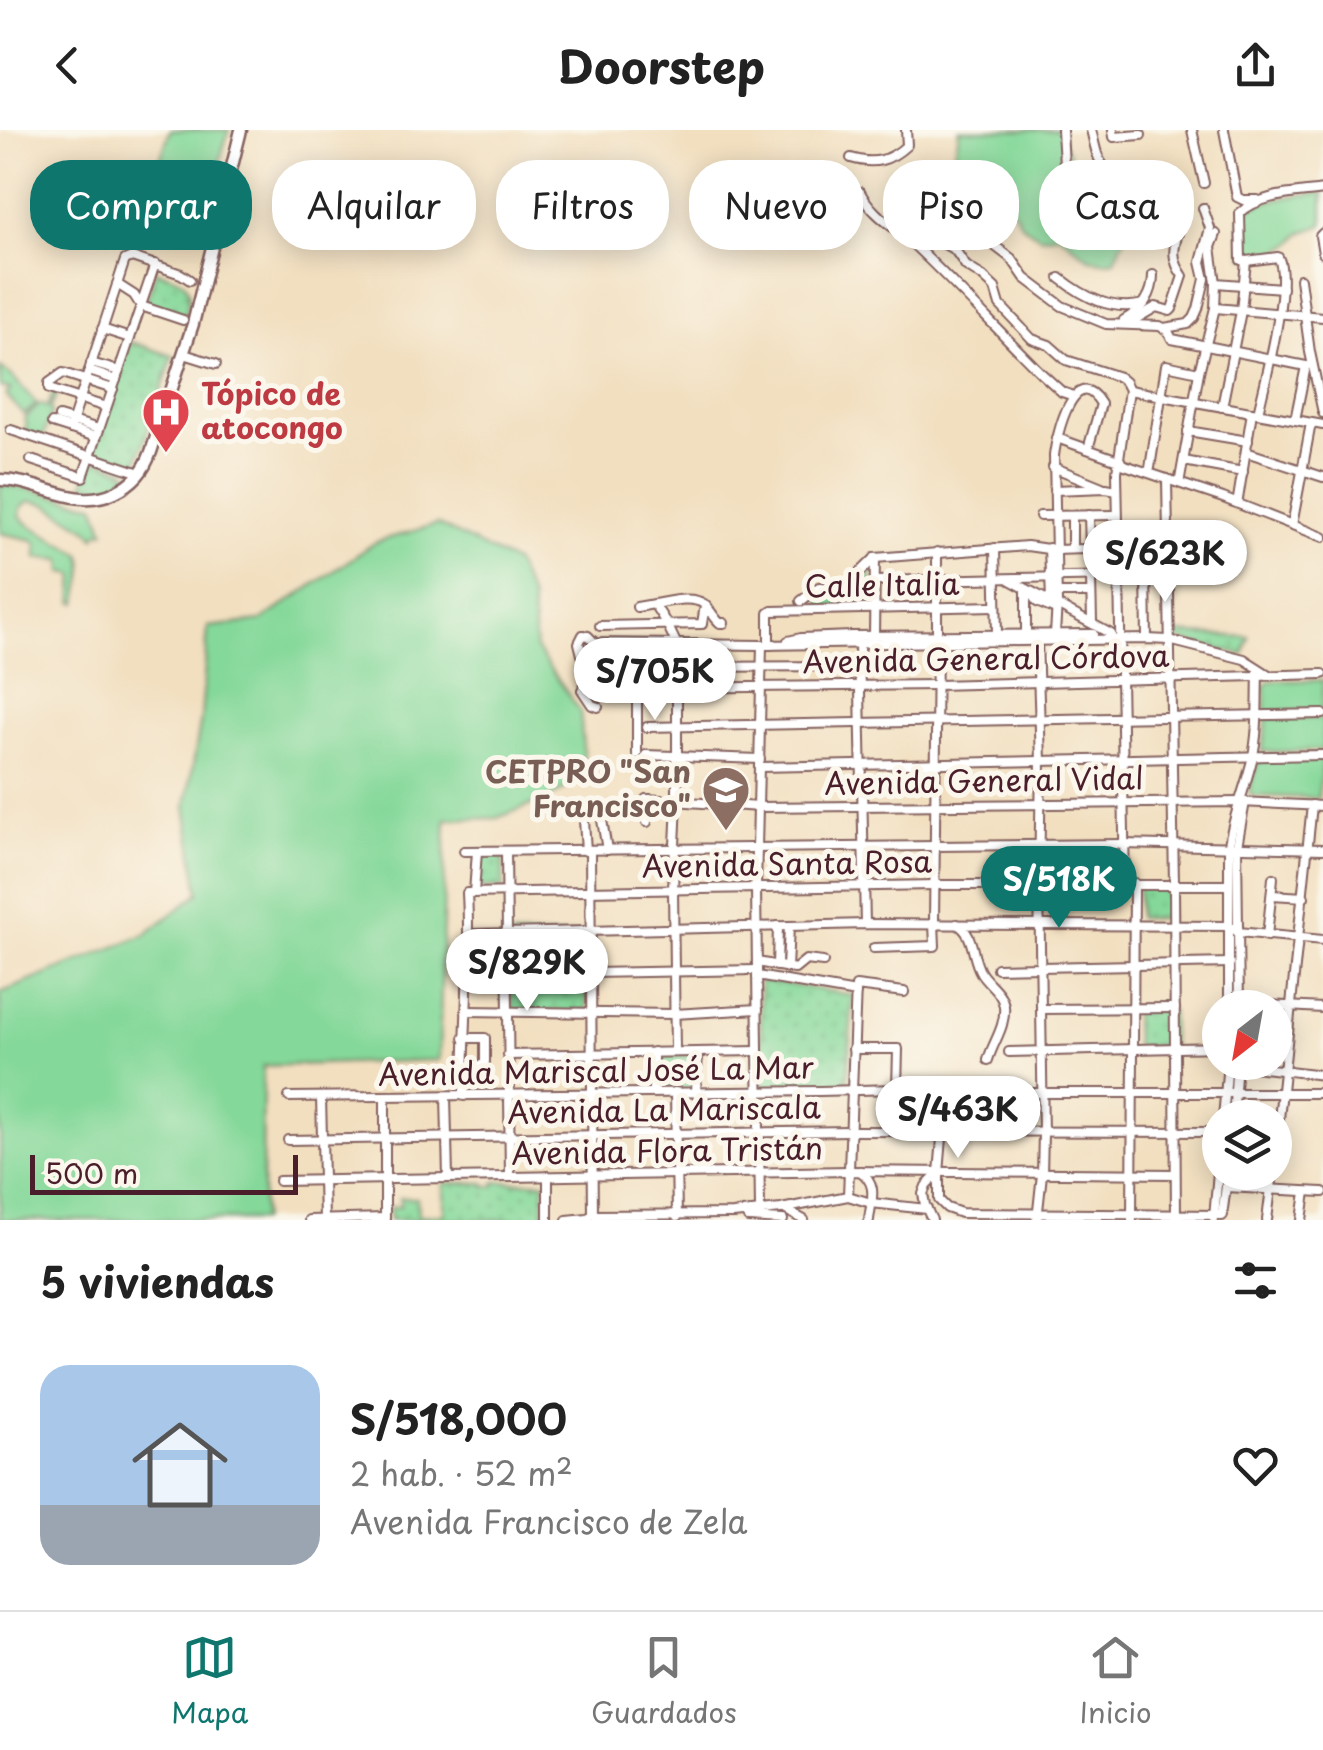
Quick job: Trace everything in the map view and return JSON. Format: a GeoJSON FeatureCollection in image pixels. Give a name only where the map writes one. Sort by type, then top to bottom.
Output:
{"type":"FeatureCollection","features":[{"type":"Feature","properties":{"kind":"main road"},"geometry":{"type":"LineString","coordinates":[[232,160],[239,130]]}},
{"type":"Feature","properties":{"kind":"main road"},"geometry":{"type":"LineString","coordinates":[[0,478],[92,499],[120,490],[139,473],[151,452],[184,354],[209,250]]}},
{"type":"Feature","properties":{"kind":"main road"},"geometry":{"type":"LineString","coordinates":[[139,473],[209,250]]}},
{"type":"Feature","properties":{"kind":"street"},"geometry":{"type":"LineString","coordinates":[[852,158],[868,162],[893,157],[907,145],[906,130]]}},
{"type":"Feature","properties":{"kind":"street"},"geometry":{"type":"LineString","coordinates":[[1062,130],[1064,165],[1070,184],[1083,192],[1104,194],[1120,201],[1132,188],[1132,180],[1101,163],[1091,130]]}},
{"type":"Feature","properties":{"kind":"street"},"geometry":{"type":"LineString","coordinates":[[1192,130],[1204,183]]}},
{"type":"Feature","properties":{"kind":"street"},"geometry":{"type":"LineString","coordinates":[[1224,130],[1238,199],[1323,190]]}},
{"type":"Feature","properties":{"kind":"street"},"geometry":{"type":"LineString","coordinates":[[1114,134],[1141,135]]}},
{"type":"Feature","properties":{"kind":"street"},"geometry":{"type":"LineString","coordinates":[[863,197],[870,209],[883,218]]}},
{"type":"Feature","properties":{"kind":"street"},"geometry":{"type":"LineString","coordinates":[[1238,499],[1282,288],[1278,257],[1246,262],[1240,256],[1240,214],[1263,199]]}},
{"type":"Feature","properties":{"kind":"street"},"geometry":{"type":"LineString","coordinates":[[999,250],[1012,259],[1030,282],[1070,310],[1098,321],[1164,328],[1188,324],[1198,309],[1205,278],[1202,256],[1210,233],[1203,208]]}},
{"type":"Feature","properties":{"kind":"street"},"geometry":{"type":"LineString","coordinates":[[1180,479],[1215,308],[1211,247],[1216,234]]}},
{"type":"Feature","properties":{"kind":"street"},"geometry":{"type":"LineString","coordinates":[[1322,234],[1323,254]]}},
{"type":"Feature","properties":{"kind":"street"},"geometry":{"type":"LineString","coordinates":[[917,250],[1041,373],[1062,392],[1074,396]]}},
{"type":"Feature","properties":{"kind":"street"},"geometry":{"type":"LineString","coordinates":[[955,250],[966,266],[995,288],[1000,304],[1032,339],[1049,345],[1066,360],[1119,377],[1129,390],[1118,460],[1115,636],[1120,678],[1124,844],[1134,925],[1132,1216]]}},
{"type":"Feature","properties":{"kind":"street"},"geometry":{"type":"LineString","coordinates":[[1118,325],[1137,320],[1156,307],[1170,311],[1183,276],[1172,250]]}},
{"type":"Feature","properties":{"kind":"street"},"geometry":{"type":"LineString","coordinates":[[71,425],[126,258],[155,264],[190,280]]}},
{"type":"Feature","properties":{"kind":"street"},"geometry":{"type":"LineString","coordinates":[[1222,407],[1246,262]]}},
{"type":"Feature","properties":{"kind":"street"},"geometry":{"type":"LineString","coordinates":[[31,460],[83,477],[155,264]]}},
{"type":"Feature","properties":{"kind":"street"},"geometry":{"type":"LineString","coordinates":[[1118,325],[1144,304],[1153,275]]}},
{"type":"Feature","properties":{"kind":"street"},"geometry":{"type":"LineString","coordinates":[[1060,278],[1096,300],[1128,308],[1144,304]]}},
{"type":"Feature","properties":{"kind":"street"},"geometry":{"type":"LineString","coordinates":[[1300,280],[1323,413]]}},
{"type":"Feature","properties":{"kind":"street"},"geometry":{"type":"LineString","coordinates":[[1216,283],[1282,288]]}},
{"type":"Feature","properties":{"kind":"street"},"geometry":{"type":"LineString","coordinates":[[117,284],[141,306],[183,320]]}},
{"type":"Feature","properties":{"kind":"street"},"geometry":{"type":"LineString","coordinates":[[1215,308],[1323,317]]}},
{"type":"Feature","properties":{"kind":"street"},"geometry":{"type":"LineString","coordinates":[[1164,328],[1172,339],[1306,366]]}},
{"type":"Feature","properties":{"kind":"street"},"geometry":{"type":"LineString","coordinates":[[102,329],[130,338]]}},
{"type":"Feature","properties":{"kind":"street"},"geometry":{"type":"LineString","coordinates":[[1295,420],[1310,352]]}},
{"type":"Feature","properties":{"kind":"street"},"geometry":{"type":"LineString","coordinates":[[184,354],[211,363],[202,374]]}},
{"type":"Feature","properties":{"kind":"street"},"geometry":{"type":"LineString","coordinates":[[1150,468],[1166,365],[1199,372]]}},
{"type":"Feature","properties":{"kind":"street"},"geometry":{"type":"LineString","coordinates":[[89,371],[116,380]]}},
{"type":"Feature","properties":{"kind":"street"},"geometry":{"type":"LineString","coordinates":[[106,407],[49,389],[49,383],[61,374],[89,371],[116,380]]}},
{"type":"Feature","properties":{"kind":"street"},"geometry":{"type":"LineString","coordinates":[[1129,390],[1323,425]]}},
{"type":"Feature","properties":{"kind":"street"},"geometry":{"type":"LineString","coordinates":[[1055,634],[1053,467],[1064,413],[1074,396],[1084,392],[1100,404],[1088,449]]}},
{"type":"Feature","properties":{"kind":"street"},"geometry":{"type":"LineString","coordinates":[[55,420],[98,433]]}},
{"type":"Feature","properties":{"kind":"street"},"geometry":{"type":"LineString","coordinates":[[1292,520],[1312,423]]}},
{"type":"Feature","properties":{"kind":"street"},"geometry":{"type":"LineString","coordinates":[[12,430],[139,473]]}},
{"type":"Feature","properties":{"kind":"street"},"geometry":{"type":"LineString","coordinates":[[1188,431],[1248,441]]}},
{"type":"Feature","properties":{"kind":"street"},"geometry":{"type":"LineString","coordinates":[[1057,438],[1323,535]]}},
{"type":"Feature","properties":{"kind":"street"},"geometry":{"type":"LineString","coordinates":[[51,466],[57,446]]}},
{"type":"Feature","properties":{"kind":"street"},"geometry":{"type":"LineString","coordinates":[[62,470],[68,449]]}},
{"type":"Feature","properties":{"kind":"street"},"geometry":{"type":"LineString","coordinates":[[1246,452],[1323,477]]}},
{"type":"Feature","properties":{"kind":"street"},"geometry":{"type":"LineString","coordinates":[[1118,460],[1123,458],[1238,499],[1323,535]]}},
{"type":"Feature","properties":{"kind":"street"},"geometry":{"type":"LineString","coordinates":[[1184,461],[1243,472]]}},
{"type":"Feature","properties":{"kind":"street"},"geometry":{"type":"LineString","coordinates":[[1053,467],[1117,490]]}},
{"type":"Feature","properties":{"kind":"street"},"geometry":{"type":"LineString","coordinates":[[1167,479],[1176,1217]]}},
{"type":"Feature","properties":{"kind":"street"},"geometry":{"type":"LineString","coordinates":[[1054,490],[1106,488]]}},
{"type":"Feature","properties":{"kind":"street"},"geometry":{"type":"LineString","coordinates":[[1040,516],[1117,515]]}},
{"type":"Feature","properties":{"kind":"street"},"geometry":{"type":"LineString","coordinates":[[1072,516],[1072,549]]}},
{"type":"Feature","properties":{"kind":"street"},"geometry":{"type":"LineString","coordinates":[[1089,516],[1090,549]]}},
{"type":"Feature","properties":{"kind":"street"},"geometry":{"type":"LineString","coordinates":[[801,601],[819,587],[844,588],[875,558],[1037,546],[1118,548]]}},
{"type":"Feature","properties":{"kind":"street"},"geometry":{"type":"LineString","coordinates":[[996,548],[997,634]]}},
{"type":"Feature","properties":{"kind":"street"},"geometry":{"type":"LineString","coordinates":[[874,948],[935,946],[937,552]]}},
{"type":"Feature","properties":{"kind":"street"},"geometry":{"type":"LineString","coordinates":[[874,636],[875,558]]}},
{"type":"Feature","properties":{"kind":"street"},"geometry":{"type":"LineString","coordinates":[[1146,571],[1146,638]]}},
{"type":"Feature","properties":{"kind":"street"},"geometry":{"type":"LineString","coordinates":[[874,581],[1168,572]]}},
{"type":"Feature","properties":{"kind":"street"},"geometry":{"type":"LineString","coordinates":[[1090,577],[1092,622]]}},
{"type":"Feature","properties":{"kind":"street"},"geometry":{"type":"LineString","coordinates":[[1008,579],[1115,636]]}},
{"type":"Feature","properties":{"kind":"street"},"geometry":{"type":"LineString","coordinates":[[1026,634],[1027,590]]}},
{"type":"Feature","properties":{"kind":"street"},"geometry":{"type":"LineString","coordinates":[[1055,602],[1091,593]]}},
{"type":"Feature","properties":{"kind":"street"},"geometry":{"type":"LineString","coordinates":[[637,607],[689,600],[705,605],[720,623],[724,622]]}},
{"type":"Feature","properties":{"kind":"street"},"geometry":{"type":"LineString","coordinates":[[654,606],[677,646],[674,1052]]}},
{"type":"Feature","properties":{"kind":"street","name":"Calle Italia"},"geometry":{"type":"LineString","coordinates":[[765,645],[770,611],[996,606]]}},
{"type":"Feature","properties":{"kind":"street"},"geometry":{"type":"LineString","coordinates":[[600,626],[702,624],[704,611],[710,613]]}},
{"type":"Feature","properties":{"kind":"street"},"geometry":{"type":"LineString","coordinates":[[598,707],[583,690],[585,685],[612,697],[621,696],[622,692],[612,670],[582,655],[579,643],[586,635],[595,644],[677,646],[859,644],[997,634],[1115,636],[1169,640],[1244,659],[1258,672],[1258,716],[1228,885],[1238,990]]}},
{"type":"Feature","properties":{"kind":"street"},"geometry":{"type":"LineString","coordinates":[[765,645],[800,638],[874,636],[1037,640],[1115,636]]}},
{"type":"Feature","properties":{"kind":"street"},"geometry":{"type":"LineString","coordinates":[[1037,640],[1042,761],[1043,1133],[1037,1217]]}},
{"type":"Feature","properties":{"kind":"street"},"geometry":{"type":"LineString","coordinates":[[640,644],[644,688],[641,754],[760,763],[862,765],[1323,754]]}},
{"type":"Feature","properties":{"kind":"street"},"geometry":{"type":"LineString","coordinates":[[859,644],[865,924]]}},
{"type":"Feature","properties":{"kind":"street"},"geometry":{"type":"LineString","coordinates":[[752,1215],[759,1172],[756,888],[761,667],[765,645]]}},
{"type":"Feature","properties":{"kind":"street"},"geometry":{"type":"LineString","coordinates":[[677,667],[860,666]]}},
{"type":"Feature","properties":{"kind":"street","name":"Avenida General Córdova"},"geometry":{"type":"LineString","coordinates":[[644,688],[937,685],[1258,672],[1269,676],[1323,674]]}},
{"type":"Feature","properties":{"kind":"street"},"geometry":{"type":"LineString","coordinates":[[647,728],[1323,714]]}},
{"type":"Feature","properties":{"kind":"street","name":"Avenida General Vidal"},"geometry":{"type":"LineString","coordinates":[[647,822],[648,799],[758,807],[1172,802],[1323,806]]}},
{"type":"Feature","properties":{"kind":"street"},"geometry":{"type":"LineString","coordinates":[[1292,992],[1312,805]]}},
{"type":"Feature","properties":{"kind":"street"},"geometry":{"type":"LineString","coordinates":[[584,820],[590,892],[593,1214]]}},
{"type":"Feature","properties":{"kind":"street"},"geometry":{"type":"LineString","coordinates":[[602,820],[606,850]]}},
{"type":"Feature","properties":{"kind":"street"},"geometry":{"type":"LineString","coordinates":[[464,850],[1040,844],[1323,849]]}},
{"type":"Feature","properties":{"kind":"street"},"geometry":{"type":"LineString","coordinates":[[1230,990],[1233,846]]}},
{"type":"Feature","properties":{"kind":"street"},"geometry":{"type":"LineString","coordinates":[[464,1096],[470,893],[477,851]]}},
{"type":"Feature","properties":{"kind":"street"},"geometry":{"type":"LineString","coordinates":[[506,851],[510,1177]]}},
{"type":"Feature","properties":{"kind":"street"},"geometry":{"type":"LineString","coordinates":[[1267,936],[1274,878]]}},
{"type":"Feature","properties":{"kind":"street","name":"Avenida Santa Rosa"},"geometry":{"type":"LineString","coordinates":[[470,893],[935,885],[1228,885]]}},
{"type":"Feature","properties":{"kind":"street"},"geometry":{"type":"LineString","coordinates":[[1272,895],[1304,897]]}},
{"type":"Feature","properties":{"kind":"street"},"geometry":{"type":"LineString","coordinates":[[469,934],[865,924],[1040,924],[1174,925],[1323,940]]}},
{"type":"Feature","properties":{"kind":"street"},"geometry":{"type":"LineString","coordinates":[[957,924],[967,931],[979,970],[1004,1003],[1001,1030],[988,1060]]}},
{"type":"Feature","properties":{"kind":"street"},"geometry":{"type":"LineString","coordinates":[[776,966],[784,926]]}},
{"type":"Feature","properties":{"kind":"street"},"geometry":{"type":"LineString","coordinates":[[784,926],[787,968]]}},
{"type":"Feature","properties":{"kind":"street"},"geometry":{"type":"LineString","coordinates":[[591,972],[757,970],[776,966],[795,969],[806,960],[822,962]]}},
{"type":"Feature","properties":{"kind":"street"},"geometry":{"type":"LineString","coordinates":[[996,968],[1230,963]]}},
{"type":"Feature","properties":{"kind":"street"},"geometry":{"type":"LineString","coordinates":[[757,970],[856,989],[904,992]]}},
{"type":"Feature","properties":{"kind":"street"},"geometry":{"type":"LineString","coordinates":[[469,975],[508,974]]}},
{"type":"Feature","properties":{"kind":"street"},"geometry":{"type":"LineString","coordinates":[[848,1196],[856,989]]}},
{"type":"Feature","properties":{"kind":"street"},"geometry":{"type":"LineString","coordinates":[[1292,1006],[1323,1008]]}},
{"type":"Feature","properties":{"kind":"street"},"geometry":{"type":"LineString","coordinates":[[1041,1009],[1175,1008]]}},
{"type":"Feature","properties":{"kind":"street"},"geometry":{"type":"LineString","coordinates":[[466,1011],[674,1014],[758,1009]]}},
{"type":"Feature","properties":{"kind":"street"},"geometry":{"type":"LineString","coordinates":[[464,1038],[485,1038],[483,1065],[464,1066]]}},
{"type":"Feature","properties":{"kind":"street"},"geometry":{"type":"LineString","coordinates":[[1009,1052],[1202,1048]]}},
{"type":"Feature","properties":{"kind":"street"},"geometry":{"type":"LineString","coordinates":[[854,1049],[898,1049],[896,1089]]}},
{"type":"Feature","properties":{"kind":"street"},"geometry":{"type":"LineString","coordinates":[[508,1055],[758,1051]]}},
{"type":"Feature","properties":{"kind":"street"},"geometry":{"type":"LineString","coordinates":[[653,1052],[653,1092]]}},
{"type":"Feature","properties":{"kind":"street"},"geometry":{"type":"LineString","coordinates":[[696,1092],[698,1052]]}},
{"type":"Feature","properties":{"kind":"street"},"geometry":{"type":"LineString","coordinates":[[1292,1073],[1323,1076]]}},
{"type":"Feature","properties":{"kind":"street"},"geometry":{"type":"LineString","coordinates":[[1228,1100],[1232,1080]]}},
{"type":"Feature","properties":{"kind":"street"},"geometry":{"type":"LineString","coordinates":[[1281,1100],[1284,1080]]}},
{"type":"Feature","properties":{"kind":"street","name":"Avenida Mariscal José La Mar"},"geometry":{"type":"LineString","coordinates":[[290,1097],[896,1089],[988,1096],[1323,1093]]}},
{"type":"Feature","properties":{"kind":"street"},"geometry":{"type":"LineString","coordinates":[[675,1092],[677,1218]]}},
{"type":"Feature","properties":{"kind":"street"},"geometry":{"type":"LineString","coordinates":[[946,1092],[939,1200],[956,1216],[1218,1218]]}},
{"type":"Feature","properties":{"kind":"street"},"geometry":{"type":"LineString","coordinates":[[1230,1093],[1231,1100]]}},
{"type":"Feature","properties":{"kind":"street"},"geometry":{"type":"LineString","coordinates":[[446,1096],[448,1178]]}},
{"type":"Feature","properties":{"kind":"street"},"geometry":{"type":"LineString","coordinates":[[321,1097],[324,1220]]}},
{"type":"Feature","properties":{"kind":"street"},"geometry":{"type":"LineString","coordinates":[[309,1220],[385,1219],[386,1098]]}},
{"type":"Feature","properties":{"kind":"street","name":"Avenida La Mariscala"},"geometry":{"type":"LineString","coordinates":[[288,1140],[850,1131],[1202,1132]]}},
{"type":"Feature","properties":{"kind":"street","name":"Avenida Flora Tristán"},"geometry":{"type":"LineString","coordinates":[[279,1181],[849,1171],[1175,1174]]}},
{"type":"Feature","properties":{"kind":"street"},"geometry":{"type":"LineString","coordinates":[[860,1172],[871,1181]]}},
{"type":"Feature","properties":{"kind":"street"},"geometry":{"type":"LineString","coordinates":[[869,1220],[871,1181],[881,1172]]}},
{"type":"Feature","properties":{"kind":"street"},"geometry":{"type":"LineString","coordinates":[[932,1220],[923,1194],[938,1172]]}},
{"type":"Feature","properties":{"kind":"street"},"geometry":{"type":"LineString","coordinates":[[548,1176],[548,1220]]}},
{"type":"Feature","properties":{"kind":"street"},"geometry":{"type":"LineString","coordinates":[[1218,1218],[1219,1190]]}},
{"type":"Feature","properties":{"kind":"street"},"geometry":{"type":"LineString","coordinates":[[1218,1218],[1225,1190]]}},
{"type":"Feature","properties":{"kind":"street"},"geometry":{"type":"LineString","coordinates":[[1267,1220],[1271,1190],[1323,1192]]}},
{"type":"Feature","properties":{"kind":"street"},"geometry":{"type":"LineString","coordinates":[[1302,1220],[1306,1192]]}},
{"type":"Feature","properties":{"kind":"street"},"geometry":{"type":"LineString","coordinates":[[567,1220],[593,1214],[677,1218],[752,1215],[848,1196],[871,1203],[927,1209]]}},
{"type":"Feature","properties":{"kind":"street"},"geometry":{"type":"LineString","coordinates":[[781,1208],[805,1220],[812,1203]]}},
{"type":"Feature","properties":{"kind":"street"},"geometry":{"type":"LineString","coordinates":[[752,1215],[783,1220]]}},
{"type":"Feature","properties":{"kind":"green space"},"geometry":{"type":"Polygon","coordinates":[[[170,130],[229,130],[220,160],[160,160],[170,130]]]}},
{"type":"Feature","properties":{"kind":"green space"},"geometry":{"type":"Polygon","coordinates":[[[959,130],[1059,130],[1070,160],[1039,160],[1039,236],[1019,220],[1019,160],[953,160],[959,130]]]}},
{"type":"Feature","properties":{"kind":"green space"},"geometry":{"type":"Polygon","coordinates":[[[1323,193],[1323,225],[1300,234],[1293,243],[1273,254],[1246,258],[1241,222],[1244,214],[1281,198],[1323,193]]]}},
{"type":"Feature","properties":{"kind":"green space"},"geometry":{"type":"Polygon","coordinates":[[[1078,250],[1119,250],[1115,260],[1090,258],[1078,250]]]}},
{"type":"Feature","properties":{"kind":"green space"},"geometry":{"type":"Polygon","coordinates":[[[156,271],[186,284],[189,296],[185,315],[146,303],[156,271]]]}},
{"type":"Feature","properties":{"kind":"green space"},"geometry":{"type":"Polygon","coordinates":[[[131,342],[173,356],[137,463],[128,467],[93,455],[131,342]]]}},
{"type":"Feature","properties":{"kind":"green space"},"geometry":{"type":"Polygon","coordinates":[[[0,367],[37,404],[24,415],[6,395],[11,389],[0,387],[0,367]]]}},
{"type":"Feature","properties":{"kind":"green space"},"geometry":{"type":"Polygon","coordinates":[[[53,392],[58,393],[43,438],[24,431],[24,419],[40,404],[48,407],[53,392]]]}},
{"type":"Feature","properties":{"kind":"green space"},"geometry":{"type":"Polygon","coordinates":[[[92,458],[130,474],[100,491],[84,484],[92,458]]]}},
{"type":"Feature","properties":{"kind":"green space"},"geometry":{"type":"Polygon","coordinates":[[[0,485],[95,504],[105,531],[95,537],[46,504],[31,501],[21,508],[20,516],[28,524],[81,554],[84,572],[78,603],[73,602],[75,574],[63,572],[62,560],[37,558],[37,544],[33,540],[0,533],[0,485]]]}},
{"type":"Feature","properties":{"kind":"green space"},"geometry":{"type":"Polygon","coordinates":[[[437,524],[515,563],[531,599],[536,649],[580,711],[584,757],[569,786],[550,798],[497,818],[446,819],[439,1060],[263,1066],[262,1220],[0,1220],[0,993],[145,935],[199,893],[186,806],[201,719],[208,627],[261,621],[376,542],[437,524]]]}},
{"type":"Feature","properties":{"kind":"green space"},"geometry":{"type":"Polygon","coordinates":[[[871,565],[871,606],[820,607],[821,588],[842,591],[871,565]]]}},
{"type":"Feature","properties":{"kind":"green space"},"geometry":{"type":"Polygon","coordinates":[[[1171,633],[1249,637],[1244,655],[1171,638],[1171,633]]]}},
{"type":"Feature","properties":{"kind":"green space"},"geometry":{"type":"Polygon","coordinates":[[[1323,680],[1323,711],[1266,712],[1265,687],[1270,681],[1323,680]]]}},
{"type":"Feature","properties":{"kind":"green space"},"geometry":{"type":"Polygon","coordinates":[[[1267,718],[1323,718],[1323,750],[1262,752],[1267,718]]]}},
{"type":"Feature","properties":{"kind":"green space"},"geometry":{"type":"Polygon","coordinates":[[[1323,757],[1318,798],[1252,796],[1249,791],[1259,759],[1323,757]]]}},
{"type":"Feature","properties":{"kind":"green space"},"geometry":{"type":"Polygon","coordinates":[[[480,853],[503,853],[503,888],[478,888],[480,853]]]}},
{"type":"Feature","properties":{"kind":"green space"},"geometry":{"type":"Polygon","coordinates":[[[1138,886],[1168,887],[1168,919],[1138,918],[1138,886]]]}},
{"type":"Feature","properties":{"kind":"green space"},"geometry":{"type":"Polygon","coordinates":[[[511,936],[587,936],[587,1011],[512,1011],[511,936]]]}},
{"type":"Feature","properties":{"kind":"green space"},"geometry":{"type":"Polygon","coordinates":[[[760,980],[853,995],[847,1087],[762,1087],[760,980]]]}},
{"type":"Feature","properties":{"kind":"green space"},"geometry":{"type":"Polygon","coordinates":[[[1134,1010],[1171,1010],[1172,1046],[1135,1046],[1134,1010]]]}},
{"type":"Feature","properties":{"kind":"green space"},"geometry":{"type":"Polygon","coordinates":[[[656,1055],[695,1055],[694,1089],[655,1089],[656,1055]]]}},
{"type":"Feature","properties":{"kind":"green space"},"geometry":{"type":"Polygon","coordinates":[[[495,1182],[544,1182],[542,1220],[390,1220],[390,1207],[400,1207],[400,1198],[417,1198],[418,1216],[444,1214],[444,1183],[485,1183],[485,1187],[494,1186],[495,1182]]]}},
{"type":"Feature","properties":{"kind":"place","name":"Tópico de atocongo"},"geometry":{"type":"Point","coordinates":[166,454]}},
{"type":"Feature","properties":{"kind":"place","name":"CETPRO \"San Francisco\""},"geometry":{"type":"Point","coordinates":[726,832]}}]}
